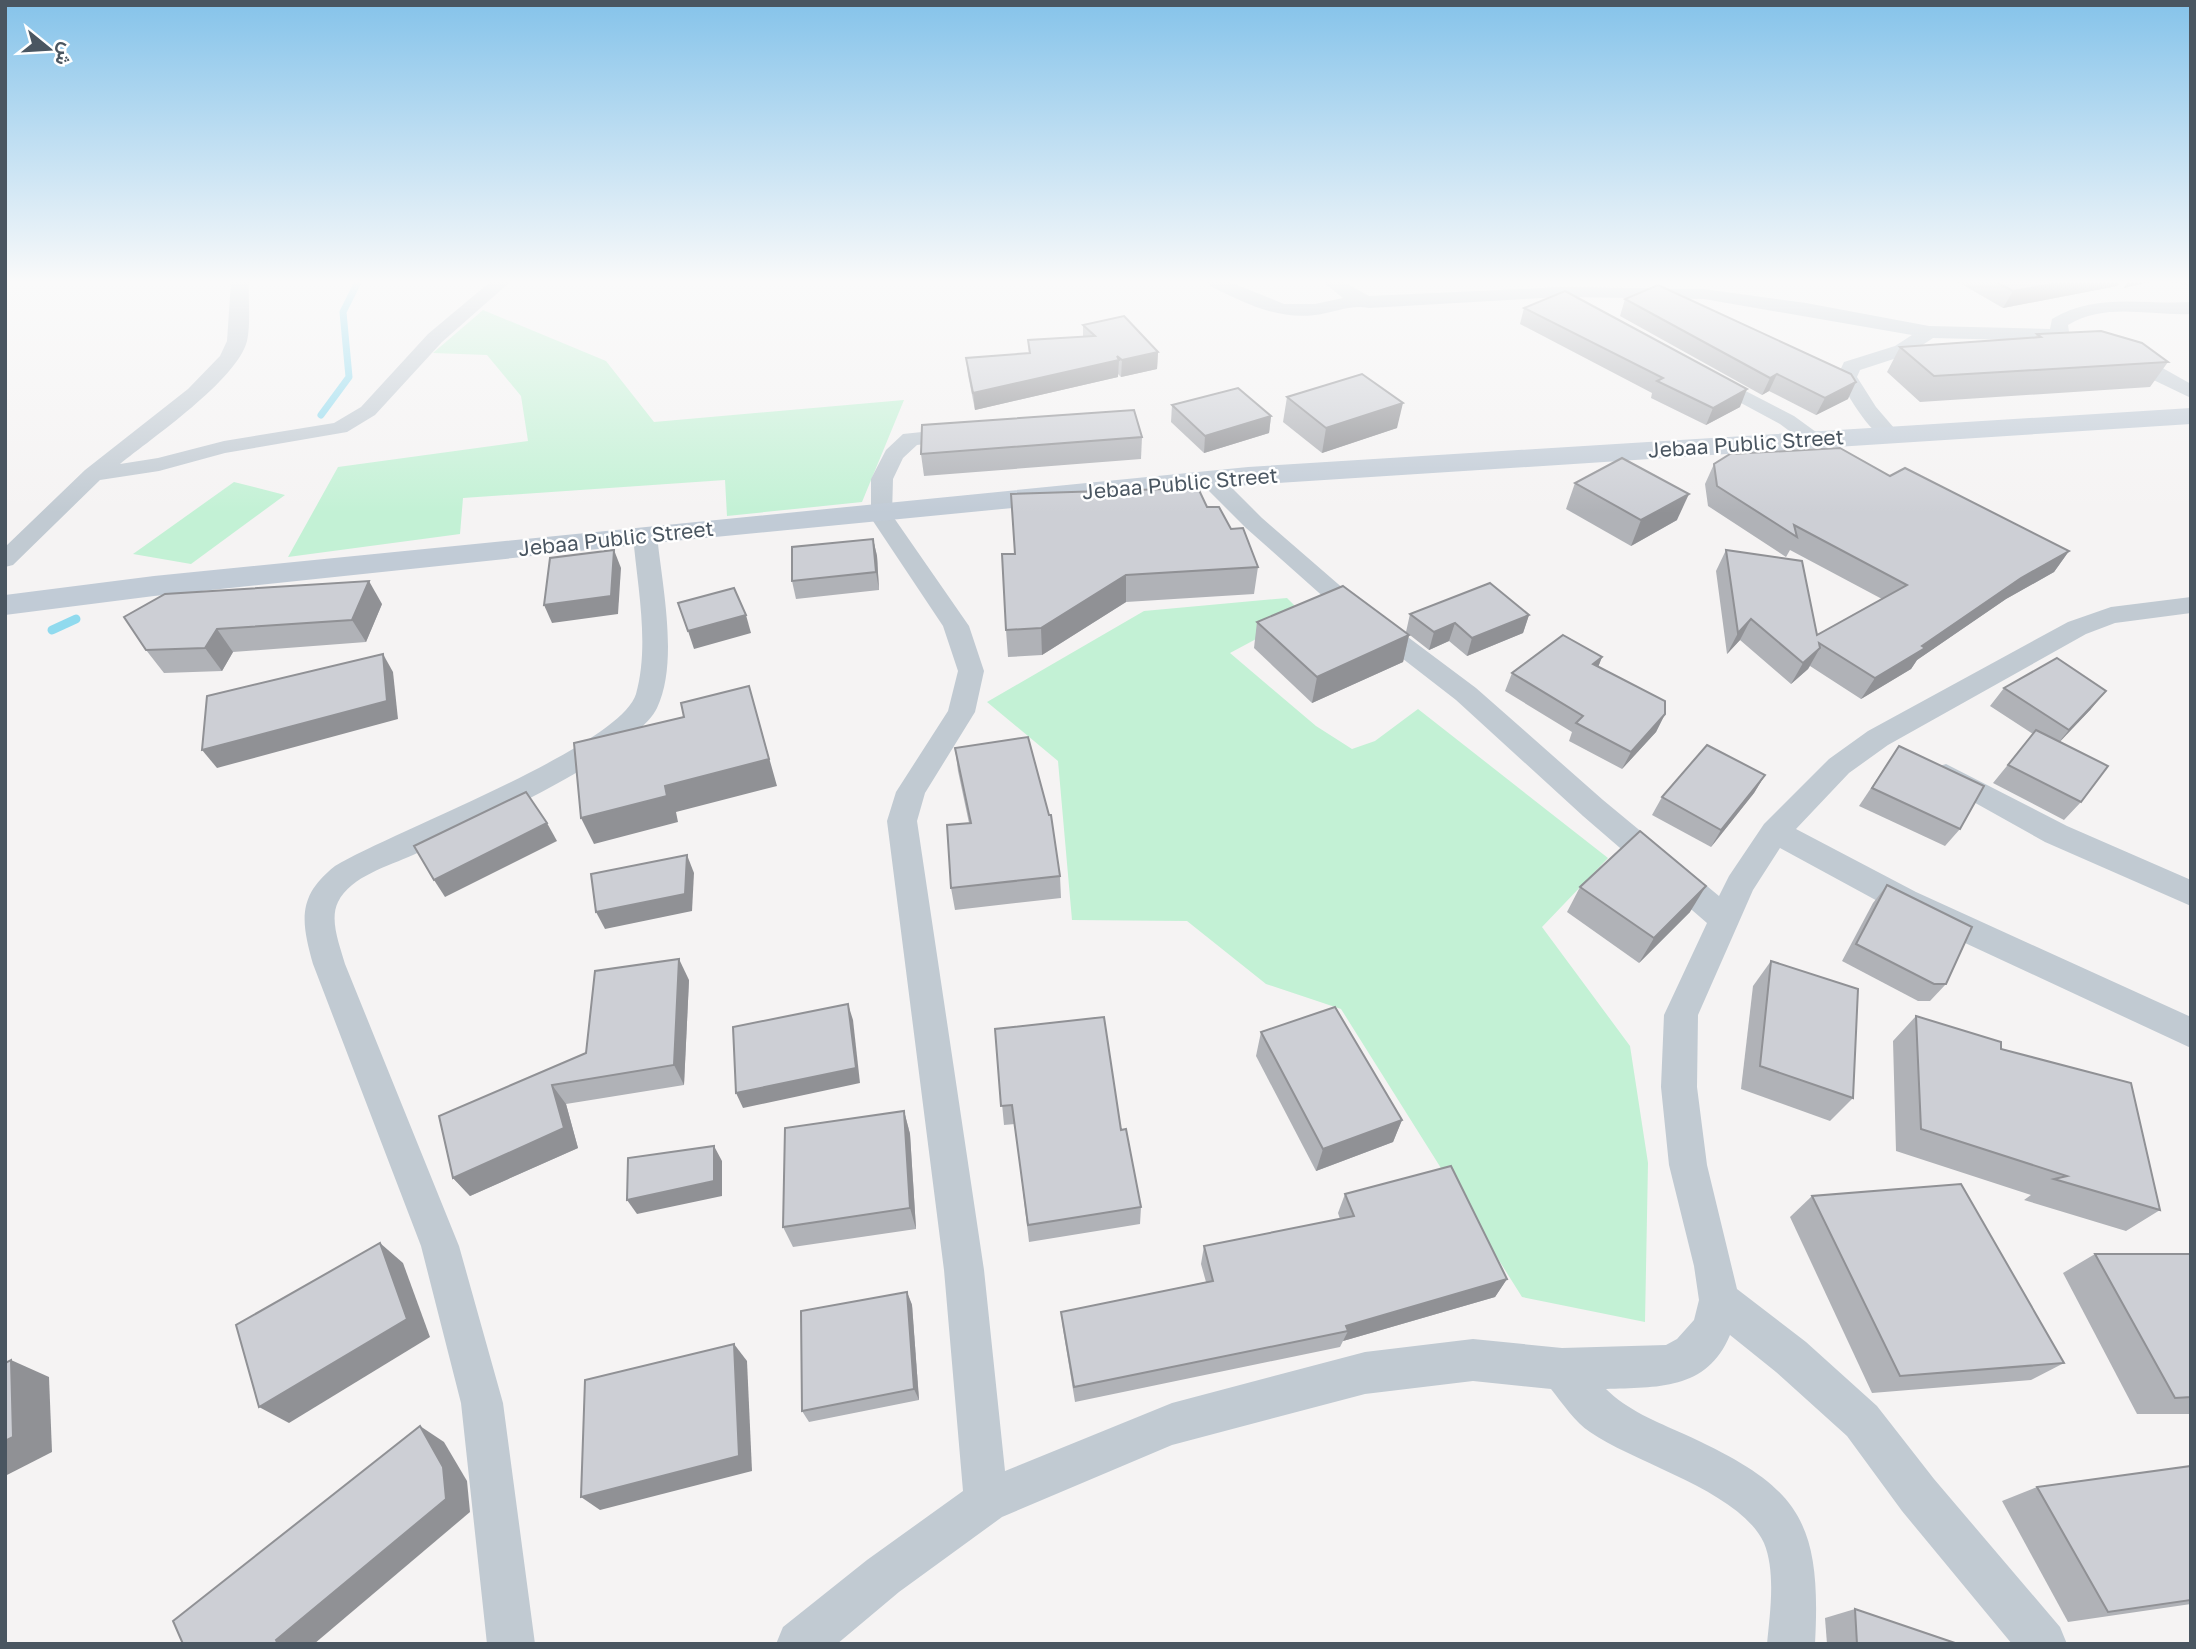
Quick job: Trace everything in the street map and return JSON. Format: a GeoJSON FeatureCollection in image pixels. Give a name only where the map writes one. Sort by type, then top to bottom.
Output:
{"type":"FeatureCollection","features":[{"type":"Feature","properties":{"kind":"main road","name":"Jebaa Public Street"},"geometry":{"type":"LineString","coordinates":[[5,605],[155,586],[645,535],[1211,480],[2191,416]]}},
{"type":"Feature","properties":{"kind":"street"},"geometry":{"type":"LineString","coordinates":[[5,560],[93,475],[195,393],[228,359]]}},
{"type":"Feature","properties":{"kind":"street"},"geometry":{"type":"LineString","coordinates":[[93,475],[159,464],[224,447],[340,428],[368,411],[416,359]]}},
{"type":"Feature","properties":{"kind":"street"},"geometry":{"type":"LineString","coordinates":[[1873,359],[1851,366],[1847,377],[1889,436]]}},
{"type":"Feature","properties":{"kind":"street"},"geometry":{"type":"LineString","coordinates":[[2125,359],[2138,363],[2191,392]]}},
{"type":"Feature","properties":{"kind":"street"},"geometry":{"type":"LineString","coordinates":[[1693,369],[1763,406],[1816,440]]}},
{"type":"Feature","properties":{"kind":"street"},"geometry":{"type":"LineString","coordinates":[[981,431],[911,439],[894,456],[882,480],[880,512],[956,626],[971,671],[961,712],[911,792],[902,821],[964,1270],[986,1501]]}},
{"type":"Feature","properties":{"kind":"street"},"geometry":{"type":"LineString","coordinates":[[1211,480],[1254,523],[1336,595],[1466,694],[1593,808],[1723,918]]}},
{"type":"Feature","properties":{"kind":"street"},"geometry":{"type":"LineString","coordinates":[[511,1644],[482,1403],[440,1246],[329,964],[318,921],[322,901],[344,876],[525,785],[600,745],[632,723],[644,708],[651,688],[653,655],[645,535]]}},
{"type":"Feature","properties":{"kind":"street"},"geometry":{"type":"LineString","coordinates":[[800,1644],[883,1576],[986,1501],[1172,1424],[1365,1373],[1474,1360],[1562,1369],[1669,1366],[1692,1354],[1712,1330],[1719,1300],[1714,1266],[1688,1165],[1679,1087],[1681,1015],[1723,918],[1740,885],[1775,832],[1839,766],[1901,751],[2077,628],[2111,615],[2191,605]]}},
{"type":"Feature","properties":{"kind":"street"},"geometry":{"type":"LineString","coordinates":[[1901,751],[2056,834],[2191,894]]}},
{"type":"Feature","properties":{"kind":"street"},"geometry":{"type":"LineString","coordinates":[[1775,832],[1905,901],[2191,1033]]}},
{"type":"Feature","properties":{"kind":"street"},"geometry":{"type":"LineString","coordinates":[[1719,1300],[1791,1357],[1862,1421],[1918,1495],[2043,1644]]}},
{"type":"Feature","properties":{"kind":"street"},"geometry":{"type":"LineString","coordinates":[[1562,1369],[1603,1415],[1672,1453],[1731,1479],[1770,1511],[1788,1546],[1791,1644]]}},
{"type":"Feature","properties":{"kind":"green space"},"geometry":{"type":"Polygon","coordinates":[[[490,359],[601,359],[606,361],[654,422],[904,400],[862,502],[727,516],[725,480],[463,498],[460,534],[288,557],[338,467],[528,441],[521,396],[490,359]]]}},
{"type":"Feature","properties":{"kind":"green space"},"geometry":{"type":"Polygon","coordinates":[[[234,482],[285,495],[191,564],[133,554],[234,482]]]}},
{"type":"Feature","properties":{"kind":"green space"},"geometry":{"type":"Polygon","coordinates":[[[1287,598],[1303,614],[1230,653],[1316,726],[1352,749],[1375,741],[1418,709],[1608,858],[1542,927],[1630,1046],[1648,1163],[1645,1322],[1522,1297],[1341,1009],[1266,984],[1187,921],[1072,920],[1058,761],[987,702],[1144,611],[1287,598]]]}},
{"type":"Feature","properties":{"kind":"building"},"geometry":{"type":"Polygon","coordinates":[[[966,359],[1119,360],[973,393],[966,359]]]}},
{"type":"Feature","properties":{"kind":"building"},"geometry":{"type":"Polygon","coordinates":[[[1625,359],[1691,359],[1747,389],[1713,408],[1657,381],[1663,378],[1625,359]]]}},
{"type":"Feature","properties":{"kind":"building"},"geometry":{"type":"Polygon","coordinates":[[[1735,359],[1818,359],[1851,374],[1856,382],[1825,398],[1777,374],[1770,378],[1735,359]]]}},
{"type":"Feature","properties":{"kind":"building"},"geometry":{"type":"Polygon","coordinates":[[[1914,359],[2164,359],[2168,362],[1934,376],[1914,359]]]}},
{"type":"Feature","properties":{"kind":"building"},"geometry":{"type":"Polygon","coordinates":[[[1362,374],[1403,403],[1326,428],[1287,397],[1362,374]]]}},
{"type":"Feature","properties":{"kind":"building"},"geometry":{"type":"Polygon","coordinates":[[[1238,388],[1271,416],[1205,436],[1172,405],[1238,388]]]}},
{"type":"Feature","properties":{"kind":"building"},"geometry":{"type":"Polygon","coordinates":[[[1134,410],[1142,437],[921,454],[922,425],[1134,410]]]}},
{"type":"Feature","properties":{"kind":"building"},"geometry":{"type":"Polygon","coordinates":[[[1840,448],[1890,476],[1905,468],[2069,551],[2021,578],[1922,646],[1925,648],[1875,678],[1819,643],[1820,648],[1803,663],[1751,619],[1738,633],[1726,550],[1802,561],[1817,635],[1907,585],[1794,525],[1797,537],[1717,486],[1714,464],[1730,454],[1840,448]]]}},
{"type":"Feature","properties":{"kind":"building"},"geometry":{"type":"Polygon","coordinates":[[[1622,458],[1689,494],[1641,520],[1575,483],[1622,458]]]}},
{"type":"Feature","properties":{"kind":"building"},"geometry":{"type":"Polygon","coordinates":[[[1198,488],[1207,507],[1219,507],[1231,529],[1243,528],[1258,567],[1126,575],[1041,628],[1006,630],[1002,554],[1015,554],[1011,494],[1198,488]]]}},
{"type":"Feature","properties":{"kind":"building"},"geometry":{"type":"Polygon","coordinates":[[[873,539],[876,572],[792,581],[792,547],[873,539]]]}},
{"type":"Feature","properties":{"kind":"building"},"geometry":{"type":"Polygon","coordinates":[[[614,550],[611,596],[544,605],[550,558],[614,550]]]}},
{"type":"Feature","properties":{"kind":"building"},"geometry":{"type":"Polygon","coordinates":[[[369,581],[352,620],[217,629],[205,648],[146,650],[124,617],[165,594],[369,581]]]}},
{"type":"Feature","properties":{"kind":"building"},"geometry":{"type":"Polygon","coordinates":[[[1490,583],[1529,615],[1472,638],[1455,623],[1434,632],[1410,614],[1490,583]]]}},
{"type":"Feature","properties":{"kind":"building"},"geometry":{"type":"Polygon","coordinates":[[[1343,586],[1409,635],[1317,677],[1257,622],[1343,586]]]}},
{"type":"Feature","properties":{"kind":"building"},"geometry":{"type":"Polygon","coordinates":[[[734,588],[746,615],[688,631],[678,603],[734,588]]]}},
{"type":"Feature","properties":{"kind":"building"},"geometry":{"type":"Polygon","coordinates":[[[1563,635],[1602,657],[1593,664],[1665,701],[1665,714],[1631,752],[1576,723],[1583,716],[1512,673],[1563,635]]]}},
{"type":"Feature","properties":{"kind":"building"},"geometry":{"type":"Polygon","coordinates":[[[383,654],[387,701],[202,750],[207,696],[383,654]]]}},
{"type":"Feature","properties":{"kind":"building"},"geometry":{"type":"Polygon","coordinates":[[[2057,658],[2106,691],[2069,730],[2004,688],[2057,658]]]}},
{"type":"Feature","properties":{"kind":"building"},"geometry":{"type":"Polygon","coordinates":[[[749,686],[769,759],[665,786],[667,796],[581,818],[574,743],[684,717],[681,703],[749,686]]]}},
{"type":"Feature","properties":{"kind":"building"},"geometry":{"type":"Polygon","coordinates":[[[2036,730],[2108,766],[2081,802],[2008,765],[2036,730]]]}},
{"type":"Feature","properties":{"kind":"building"},"geometry":{"type":"Polygon","coordinates":[[[1028,737],[1051,815],[1060,876],[951,888],[947,825],[971,823],[955,748],[1028,737]]]}},
{"type":"Feature","properties":{"kind":"building"},"geometry":{"type":"Polygon","coordinates":[[[1707,745],[1765,775],[1721,830],[1662,797],[1707,745]]]}},
{"type":"Feature","properties":{"kind":"building"},"geometry":{"type":"Polygon","coordinates":[[[1899,746],[1984,786],[1960,829],[1872,788],[1899,746]]]}},
{"type":"Feature","properties":{"kind":"building"},"geometry":{"type":"Polygon","coordinates":[[[526,792],[547,823],[434,880],[414,846],[526,792]]]}},
{"type":"Feature","properties":{"kind":"building"},"geometry":{"type":"Polygon","coordinates":[[[1640,831],[1706,886],[1654,938],[1580,887],[1640,831]]]}},
{"type":"Feature","properties":{"kind":"building"},"geometry":{"type":"Polygon","coordinates":[[[687,855],[685,894],[596,912],[591,874],[687,855]]]}},
{"type":"Feature","properties":{"kind":"building"},"geometry":{"type":"Polygon","coordinates":[[[1887,885],[1972,927],[1946,984],[1934,984],[1856,944],[1887,885]]]}},
{"type":"Feature","properties":{"kind":"building"},"geometry":{"type":"Polygon","coordinates":[[[679,959],[674,1065],[552,1085],[564,1128],[453,1178],[439,1116],[586,1053],[595,971],[679,959]]]}},
{"type":"Feature","properties":{"kind":"building"},"geometry":{"type":"Polygon","coordinates":[[[1771,961],[1858,989],[1853,1098],[1760,1066],[1771,961]]]}},
{"type":"Feature","properties":{"kind":"building"},"geometry":{"type":"Polygon","coordinates":[[[848,1004],[856,1068],[736,1093],[733,1027],[848,1004]]]}},
{"type":"Feature","properties":{"kind":"building"},"geometry":{"type":"Polygon","coordinates":[[[1335,1007],[1402,1120],[1323,1149],[1261,1032],[1335,1007]]]}},
{"type":"Feature","properties":{"kind":"building"},"geometry":{"type":"Polygon","coordinates":[[[1916,1016],[2001,1042],[2001,1049],[2131,1083],[2160,1210],[2054,1179],[2067,1176],[1921,1129],[1916,1016]]]}},
{"type":"Feature","properties":{"kind":"building"},"geometry":{"type":"Polygon","coordinates":[[[1104,1017],[1121,1130],[1126,1129],[1141,1207],[1028,1225],[1012,1105],[1001,1106],[995,1029],[1104,1017]]]}},
{"type":"Feature","properties":{"kind":"building"},"geometry":{"type":"Polygon","coordinates":[[[904,1111],[910,1208],[783,1227],[785,1128],[904,1111]]]}},
{"type":"Feature","properties":{"kind":"building"},"geometry":{"type":"Polygon","coordinates":[[[714,1146],[714,1181],[627,1200],[628,1158],[714,1146]]]}},
{"type":"Feature","properties":{"kind":"building"},"geometry":{"type":"Polygon","coordinates":[[[1451,1166],[1507,1279],[1346,1326],[1348,1331],[1074,1387],[1061,1312],[1213,1281],[1204,1246],[1354,1216],[1345,1194],[1451,1166]]]}},
{"type":"Feature","properties":{"kind":"building"},"geometry":{"type":"Polygon","coordinates":[[[1961,1184],[2064,1363],[1900,1376],[1812,1196],[1961,1184]]]}},
{"type":"Feature","properties":{"kind":"building"},"geometry":{"type":"Polygon","coordinates":[[[380,1243],[407,1319],[259,1407],[236,1325],[380,1243]]]}},
{"type":"Feature","properties":{"kind":"building"},"geometry":{"type":"Polygon","coordinates":[[[2095,1254],[2191,1254],[2191,1397],[2175,1398],[2095,1254]]]}},
{"type":"Feature","properties":{"kind":"building"},"geometry":{"type":"Polygon","coordinates":[[[907,1292],[914,1389],[802,1411],[801,1311],[907,1292]]]}},
{"type":"Feature","properties":{"kind":"building"},"geometry":{"type":"Polygon","coordinates":[[[734,1344],[739,1456],[581,1497],[585,1380],[734,1344]]]}},
{"type":"Feature","properties":{"kind":"building"},"geometry":{"type":"Polygon","coordinates":[[[11,1360],[13,1437],[5,1441],[5,1363],[11,1360]]]}},
{"type":"Feature","properties":{"kind":"building"},"geometry":{"type":"Polygon","coordinates":[[[420,1426],[443,1467],[446,1499],[276,1640],[278,1644],[183,1644],[173,1621],[420,1426]]]}},
{"type":"Feature","properties":{"kind":"building"},"geometry":{"type":"Polygon","coordinates":[[[2191,1466],[2191,1600],[2108,1612],[2037,1487],[2191,1466]]]}},
{"type":"Feature","properties":{"kind":"building"},"geometry":{"type":"Polygon","coordinates":[[[1855,1609],[1958,1644],[1857,1644],[1855,1609]]]}},
{"type":"Feature","properties":{"kind":"waterway"},"geometry":{"type":"LineString","coordinates":[[321,415],[349,377],[347,359]]}},
{"type":"Feature","properties":{"kind":"waterway"},"geometry":{"type":"LineString","coordinates":[[52,630],[76,619]]}}]}
